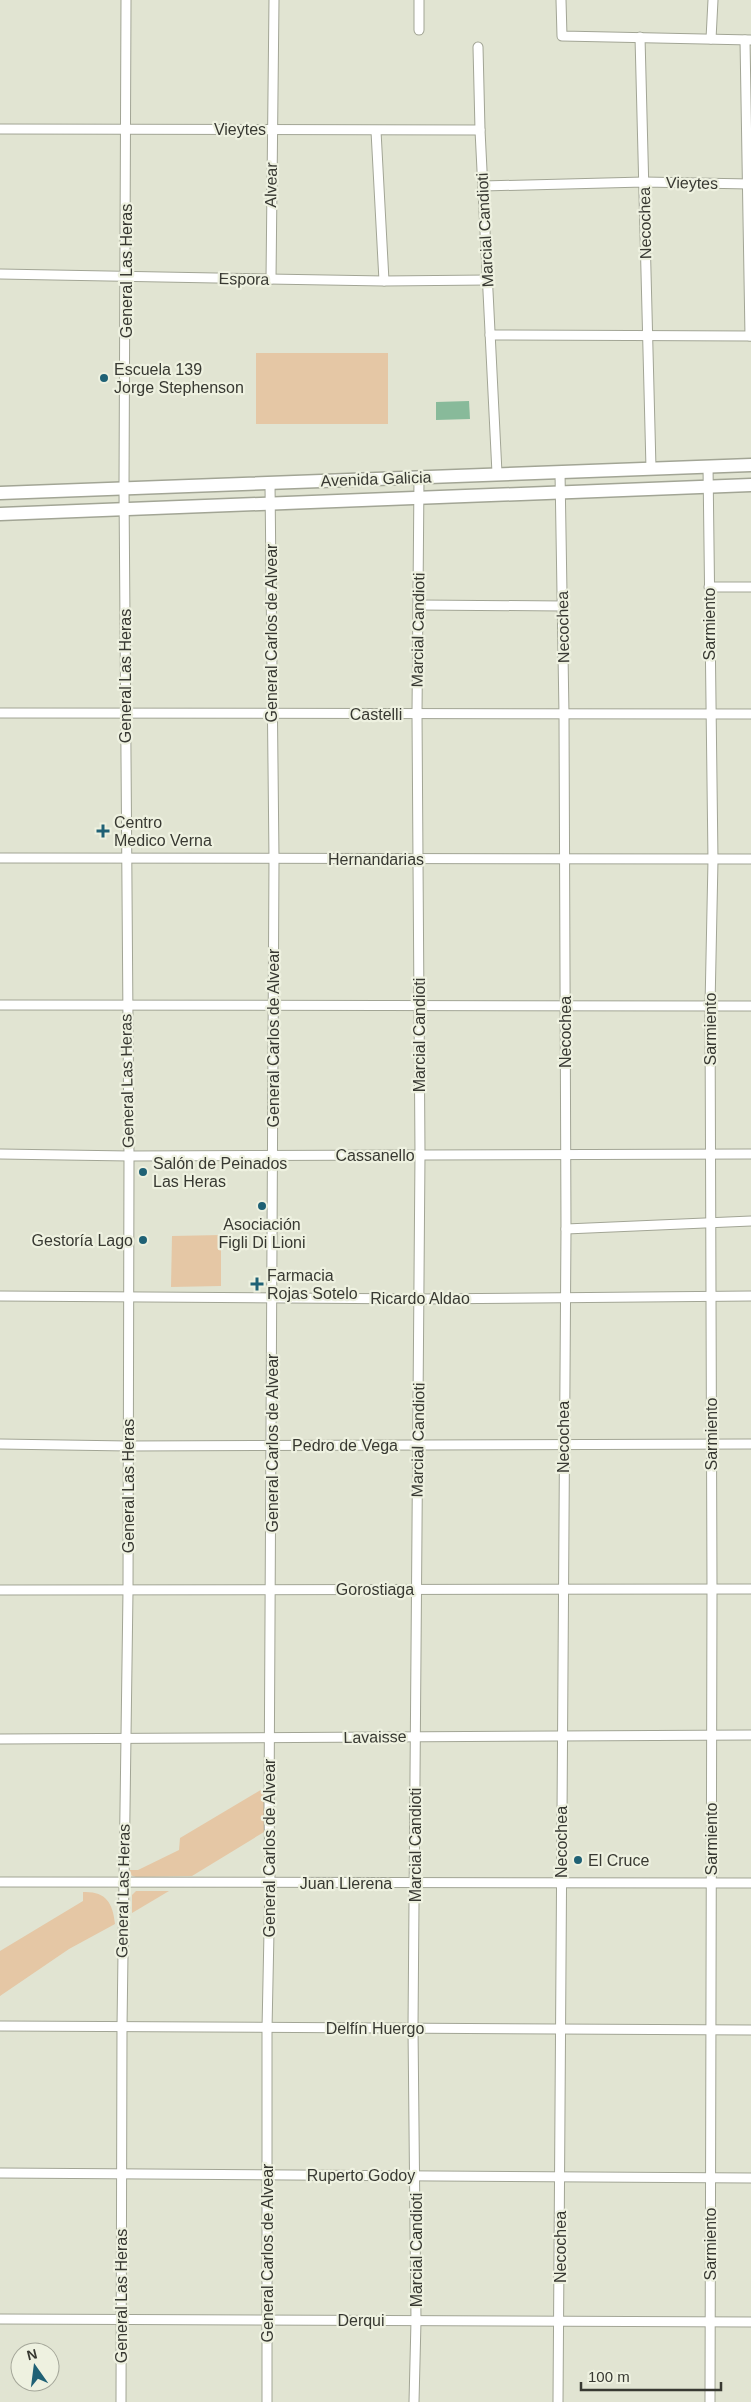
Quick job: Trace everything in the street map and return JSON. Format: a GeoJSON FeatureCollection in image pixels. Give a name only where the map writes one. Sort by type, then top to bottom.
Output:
{"type":"FeatureCollection","features":[{"type":"Feature","properties":{"kind":"main road","name":"Avenida Galicia"},"geometry":{"type":"LineString","coordinates":[[0,494],[751,464]]}},
{"type":"Feature","properties":{"kind":"main road","name":"Avenida Galicia"},"geometry":{"type":"LineString","coordinates":[[0,514],[751,485]]}},
{"type":"Feature","properties":{"kind":"street","name":"General Las Heras"},"geometry":{"type":"LineString","coordinates":[[121,2402],[123,1882],[128,1591],[129,1156],[124,713],[126,0]]}},
{"type":"Feature","properties":{"kind":"street","name":"Alvear"},"geometry":{"type":"LineString","coordinates":[[271,280],[274,0]]}},
{"type":"Feature","properties":{"kind":"street"},"geometry":{"type":"LineString","coordinates":[[419,0],[419,30]]}},
{"type":"Feature","properties":{"kind":"street"},"geometry":{"type":"LineString","coordinates":[[490,335],[750,336],[748,40],[562,36],[561,0]]}},
{"type":"Feature","properties":{"kind":"street"},"geometry":{"type":"LineString","coordinates":[[711,39],[713,0]]}},
{"type":"Feature","properties":{"kind":"street","name":"Necochea"},"geometry":{"type":"LineString","coordinates":[[640,37],[651,468]]}},
{"type":"Feature","properties":{"kind":"street","name":"Marcial Candioti"},"geometry":{"type":"LineString","coordinates":[[478,47],[480,130],[497,473]]}},
{"type":"Feature","properties":{"kind":"street","name":"Vieytes"},"geometry":{"type":"LineString","coordinates":[[0,129],[480,130]]}},
{"type":"Feature","properties":{"kind":"street"},"geometry":{"type":"LineString","coordinates":[[376,131],[384,282]]}},
{"type":"Feature","properties":{"kind":"street","name":"Vieytes"},"geometry":{"type":"LineString","coordinates":[[483,186],[644,182],[749,184]]}},
{"type":"Feature","properties":{"kind":"street","name":"Espora"},"geometry":{"type":"LineString","coordinates":[[0,274],[384,282],[488,280]]}},
{"type":"Feature","properties":{"kind":"street","name":"Sarmiento"},"geometry":{"type":"LineString","coordinates":[[708,466],[713,860],[710,1006],[712,1589],[710,2402]]}},
{"type":"Feature","properties":{"kind":"street","name":"Necochea"},"geometry":{"type":"LineString","coordinates":[[558,2402],[562,2029],[561,1735],[566,1229],[564,714],[560,472]]}},
{"type":"Feature","properties":{"kind":"street","name":"Marcial Candioti"},"geometry":{"type":"LineString","coordinates":[[414,2402],[416,2321],[413,2028],[416,1882],[415,1736],[420,1154],[417,714],[419,478]]}},
{"type":"Feature","properties":{"kind":"street","name":"General Carlos de Alvear"},"geometry":{"type":"LineString","coordinates":[[267,2402],[267,2029],[270,1883],[274,859],[270,484]]}},
{"type":"Feature","properties":{"kind":"street"},"geometry":{"type":"LineString","coordinates":[[709,587],[751,587]]}},
{"type":"Feature","properties":{"kind":"street"},"geometry":{"type":"LineString","coordinates":[[419,605],[563,606]]}},
{"type":"Feature","properties":{"kind":"street","name":"Castelli"},"geometry":{"type":"LineString","coordinates":[[0,713],[751,714]]}},
{"type":"Feature","properties":{"kind":"street","name":"Hernandarias"},"geometry":{"type":"LineString","coordinates":[[0,858],[751,860]]}},
{"type":"Feature","properties":{"kind":"street"},"geometry":{"type":"LineString","coordinates":[[0,1006],[751,1006]]}},
{"type":"Feature","properties":{"kind":"street","name":"Cassanello"},"geometry":{"type":"LineString","coordinates":[[0,1154],[129,1156],[751,1154]]}},
{"type":"Feature","properties":{"kind":"street"},"geometry":{"type":"LineString","coordinates":[[566,1229],[710,1221],[751,1221]]}},
{"type":"Feature","properties":{"kind":"street","name":"Ricardo Aldao"},"geometry":{"type":"LineString","coordinates":[[0,1296],[128,1298],[751,1296]]}},
{"type":"Feature","properties":{"kind":"street","name":"Pedro de Vega"},"geometry":{"type":"LineString","coordinates":[[0,1444],[272,1446],[751,1444]]}},
{"type":"Feature","properties":{"kind":"street","name":"Gorostiaga"},"geometry":{"type":"LineString","coordinates":[[0,1590],[751,1589]]}},
{"type":"Feature","properties":{"kind":"street","name":"Lavaisse"},"geometry":{"type":"LineString","coordinates":[[0,1739],[125,1740],[415,1736],[751,1735]]}},
{"type":"Feature","properties":{"kind":"street","name":"Juan Llerena"},"geometry":{"type":"LineString","coordinates":[[0,1882],[751,1883]]}},
{"type":"Feature","properties":{"kind":"street","name":"Delfín Huergo"},"geometry":{"type":"LineString","coordinates":[[0,2026],[267,2029],[751,2030]]}},
{"type":"Feature","properties":{"kind":"street","name":"Ruperto Godoy"},"geometry":{"type":"LineString","coordinates":[[0,2173],[415,2174],[751,2178]]}},
{"type":"Feature","properties":{"kind":"street","name":"Derqui"},"geometry":{"type":"LineString","coordinates":[[0,2319],[751,2322]]}},
{"type":"Feature","properties":{"kind":"shaded area"},"geometry":{"type":"Polygon","coordinates":[[[256,353],[388,353],[388,424],[256,424],[256,353]]]}},
{"type":"Feature","properties":{"kind":"shaded area"},"geometry":{"type":"Polygon","coordinates":[[[469,401],[470,419],[436,420],[436,402],[469,401]]]}},
{"type":"Feature","properties":{"kind":"shaded area"},"geometry":{"type":"Polygon","coordinates":[[[221,1235],[221,1286],[171,1287],[172,1236],[221,1235]]]}},
{"type":"Feature","properties":{"kind":"shaded area"},"geometry":{"type":"Polygon","coordinates":[[[264,1788],[264,1832],[192,1876],[136,1877],[130,1875],[129,1870],[138,1870],[179,1850],[180,1838],[264,1788]]]}},
{"type":"Feature","properties":{"kind":"shaded area"},"geometry":{"type":"Polygon","coordinates":[[[136,1891],[169,1891],[132,1913],[132,1895],[136,1891]]]}},
{"type":"Feature","properties":{"kind":"shaded area"},"geometry":{"type":"Polygon","coordinates":[[[83,1892],[97,1893],[106,1899],[110,1904],[115,1924],[69,1949],[0,1996],[0,1951],[83,1901],[83,1892]]]}},
{"type":"Feature","properties":{"kind":"place","name":"Escuela 139 Jorge Stephenson"},"geometry":{"type":"Point","coordinates":[104,378]}},
{"type":"Feature","properties":{"kind":"place","name":"Centro Medico Verna"},"geometry":{"type":"Point","coordinates":[103,831]}},
{"type":"Feature","properties":{"kind":"place","name":"Salón de Peinados Las Heras"},"geometry":{"type":"Point","coordinates":[143,1172]}},
{"type":"Feature","properties":{"kind":"place","name":"Asociación Figli Di Lioni"},"geometry":{"type":"Point","coordinates":[262,1206]}},
{"type":"Feature","properties":{"kind":"place","name":"Gestoría Lago"},"geometry":{"type":"Point","coordinates":[143,1240]}},
{"type":"Feature","properties":{"kind":"place","name":"Farmacia Rojas Sotelo"},"geometry":{"type":"Point","coordinates":[257,1284]}},
{"type":"Feature","properties":{"kind":"place","name":"El Cruce"},"geometry":{"type":"Point","coordinates":[578,1860]}}]}
